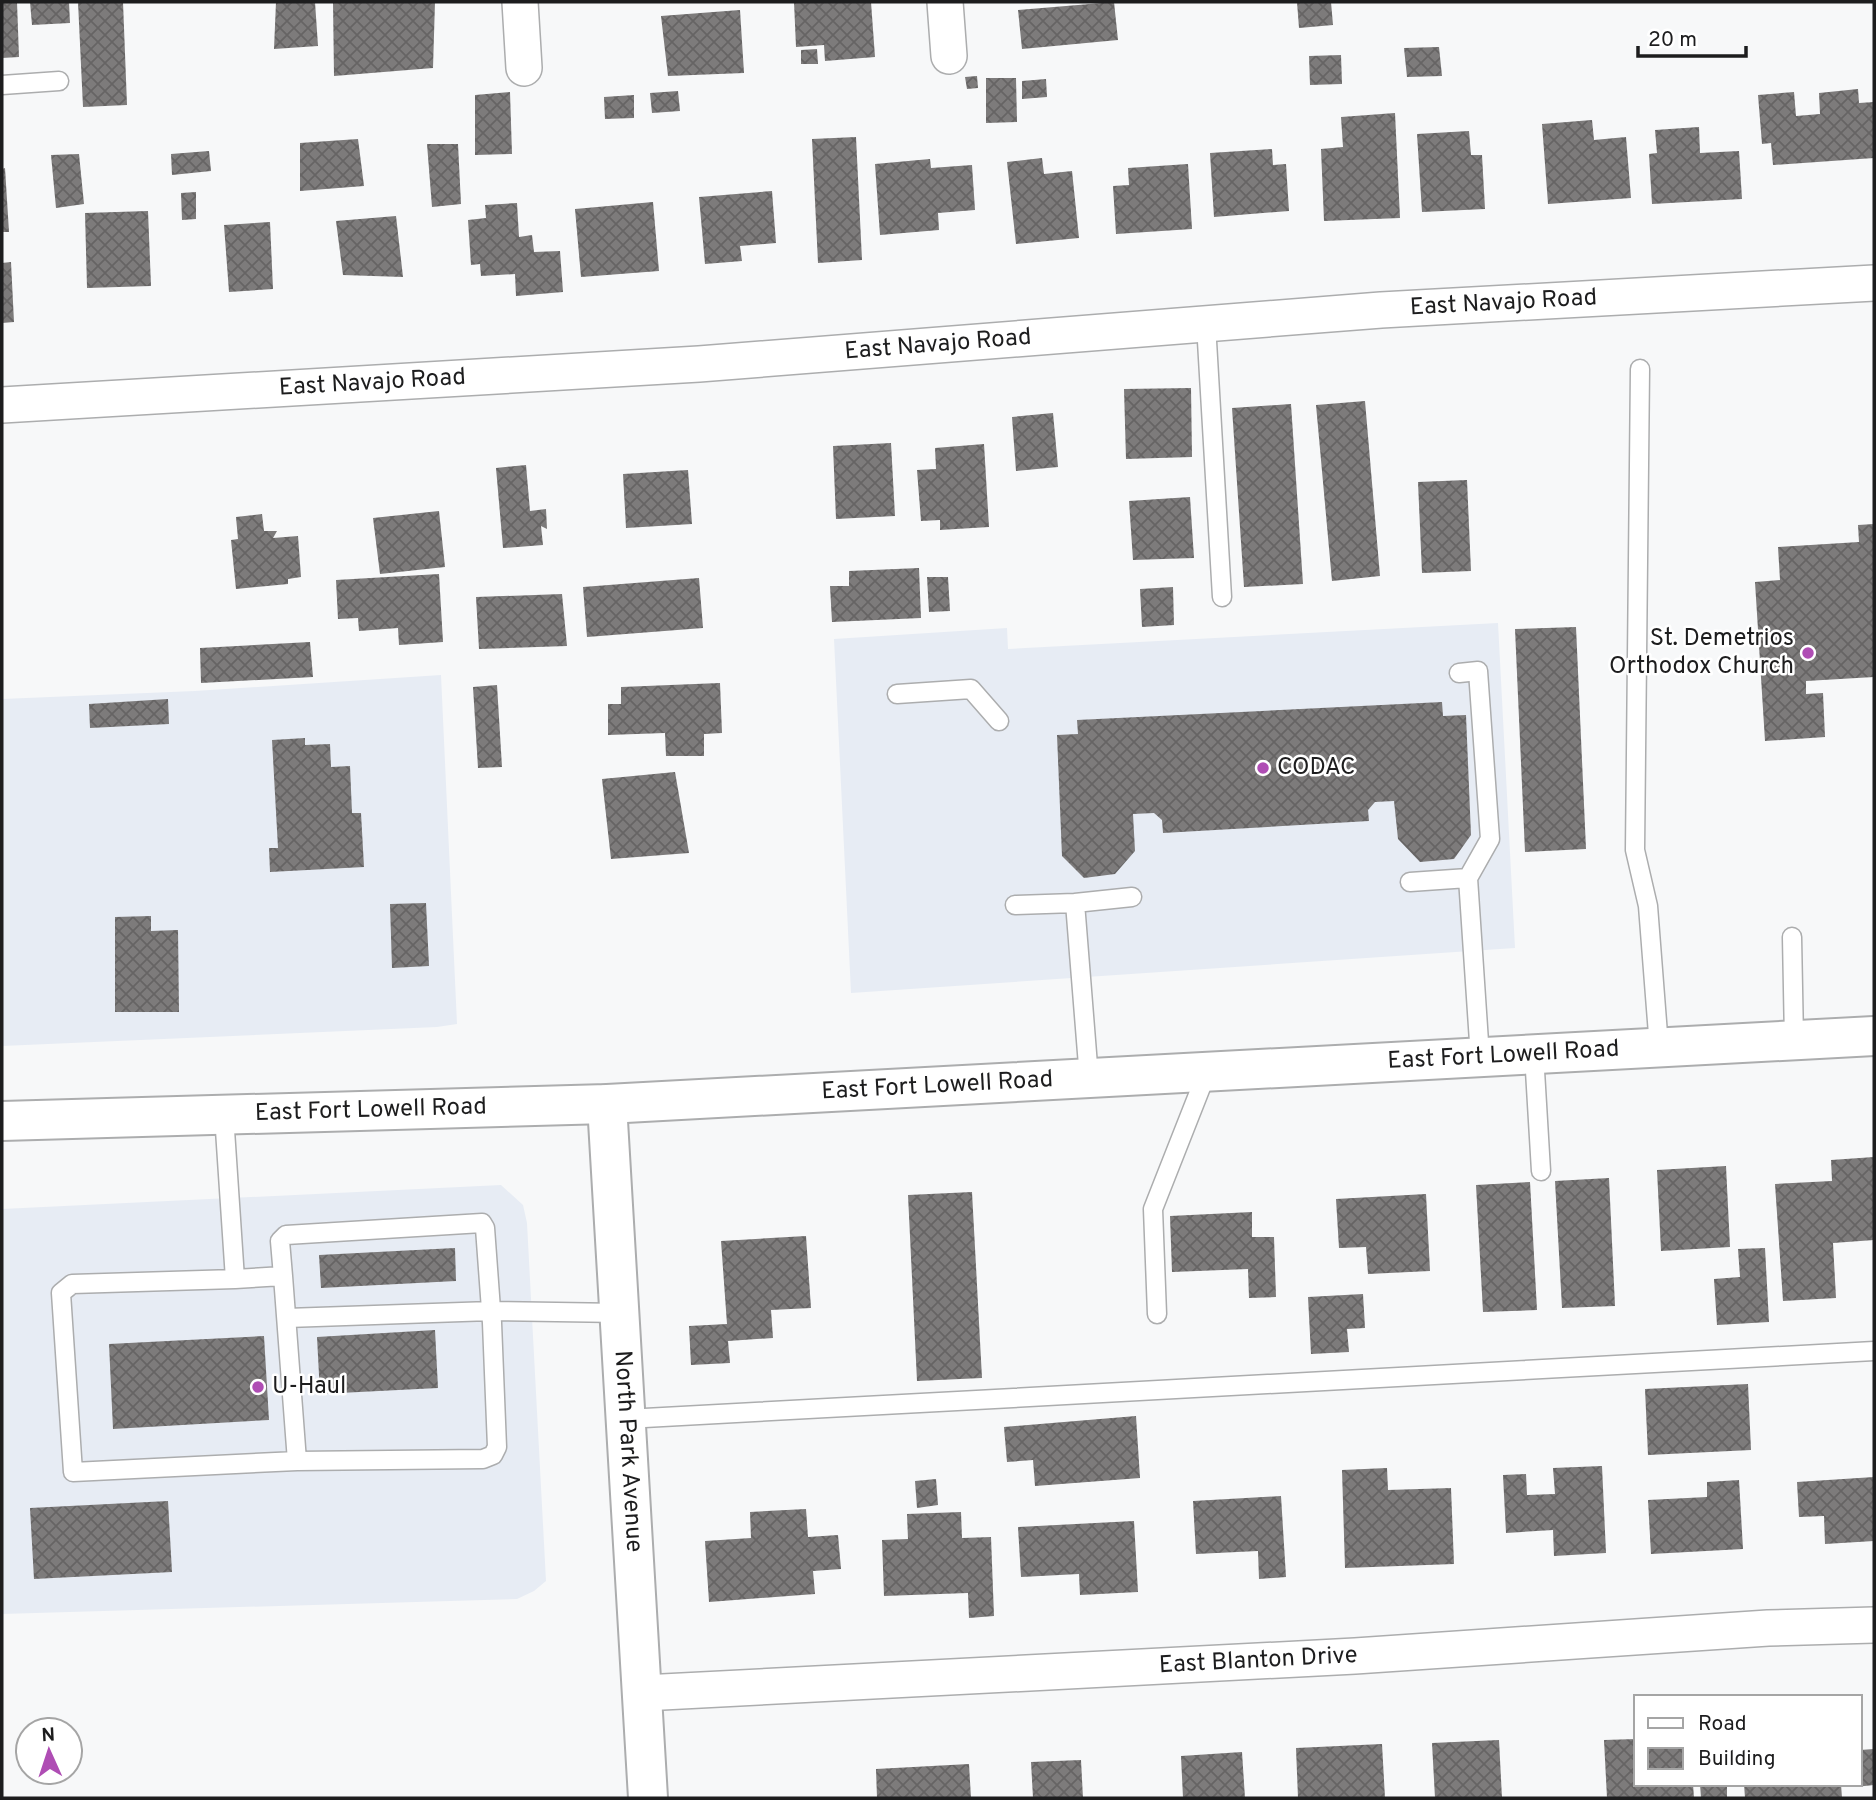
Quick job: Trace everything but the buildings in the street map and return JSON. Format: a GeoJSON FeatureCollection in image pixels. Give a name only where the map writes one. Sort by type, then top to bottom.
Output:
{"type":"FeatureCollection","features":[{"type":"Feature","properties":{"kind":"main road","name":"East Fort Lowell Road"},"geometry":{"type":"LineString","coordinates":[[2,1121],[607,1104],[1874,1036]]}},
{"type":"Feature","properties":{"kind":"main road","name":"North Park Avenue"},"geometry":{"type":"LineString","coordinates":[[607,1104],[648,1798]]}},
{"type":"Feature","properties":{"kind":"street"},"geometry":{"type":"LineString","coordinates":[[520,2],[524,68]]}},
{"type":"Feature","properties":{"kind":"street"},"geometry":{"type":"LineString","coordinates":[[945,2],[949,57]]}},
{"type":"Feature","properties":{"kind":"street","name":"East Navajo Road"},"geometry":{"type":"LineString","coordinates":[[2,405],[699,364],[1381,310],[1874,283]]}},
{"type":"Feature","properties":{"kind":"street","name":"East Blanton Drive"},"geometry":{"type":"LineString","coordinates":[[643,1693],[1355,1656],[1768,1628],[1874,1625]]}},
{"type":"Feature","properties":{"kind":"lane"},"geometry":{"type":"LineString","coordinates":[[2,85],[59,81]]}},
{"type":"Feature","properties":{"kind":"lane"},"geometry":{"type":"LineString","coordinates":[[1206,324],[1222,597]]}},
{"type":"Feature","properties":{"kind":"lane"},"geometry":{"type":"LineString","coordinates":[[1640,369],[1635,850],[1648,906],[1659,1047]]}},
{"type":"Feature","properties":{"kind":"lane"},"geometry":{"type":"LineString","coordinates":[[1459,673],[1478,671],[1490,839],[1468,878],[1480,1057]]}},
{"type":"Feature","properties":{"kind":"lane"},"geometry":{"type":"LineString","coordinates":[[897,694],[971,689],[999,721]]}},
{"type":"Feature","properties":{"kind":"lane"},"geometry":{"type":"LineString","coordinates":[[1410,882],[1468,878]]}},
{"type":"Feature","properties":{"kind":"lane"},"geometry":{"type":"LineString","coordinates":[[1015,905],[1132,897]]}},
{"type":"Feature","properties":{"kind":"lane"},"geometry":{"type":"LineString","coordinates":[[1075,903],[1089,1078]]}},
{"type":"Feature","properties":{"kind":"lane"},"geometry":{"type":"LineString","coordinates":[[1792,937],[1794,1040]]}},
{"type":"Feature","properties":{"kind":"lane"},"geometry":{"type":"LineString","coordinates":[[1534,1054],[1541,1171]]}},
{"type":"Feature","properties":{"kind":"lane"},"geometry":{"type":"LineString","coordinates":[[1157,1314],[1153,1209],[1207,1072]]}},
{"type":"Feature","properties":{"kind":"lane"},"geometry":{"type":"LineString","coordinates":[[225,1115],[235,1279]]}},
{"type":"Feature","properties":{"kind":"lane"},"geometry":{"type":"LineString","coordinates":[[284,1276],[72,1284],[65,1288],[61,1293],[73,1472],[297,1461],[483,1460],[493,1455],[497,1447],[491,1311],[485,1228],[482,1223],[286,1235],[280,1241],[284,1276],[297,1461]]}},
{"type":"Feature","properties":{"kind":"lane"},"geometry":{"type":"LineString","coordinates":[[287,1318],[491,1311],[621,1313]]}},
{"type":"Feature","properties":{"kind":"lane"},"geometry":{"type":"LineString","coordinates":[[626,1419],[1874,1352]]}},
{"type":"Feature","properties":{"kind":"shaded area"},"geometry":{"type":"Polygon","coordinates":[[[1498,623],[1515,948],[851,993],[834,639],[1007,628],[1008,649],[1498,623]]]}},
{"type":"Feature","properties":{"kind":"shaded area"},"geometry":{"type":"Polygon","coordinates":[[[441,675],[457,1024],[2,1046],[2,699],[195,691],[441,675]]]}},
{"type":"Feature","properties":{"kind":"shaded area"},"geometry":{"type":"Polygon","coordinates":[[[501,1185],[523,1205],[527,1223],[546,1581],[534,1591],[517,1599],[2,1614],[2,1209],[501,1185]]]}},
{"type":"Feature","properties":{"kind":"place","name":"St. Demetrios Orthodox Church"},"geometry":{"type":"Point","coordinates":[1808,653]}},
{"type":"Feature","properties":{"kind":"place","name":"CODAC"},"geometry":{"type":"Point","coordinates":[1263,768]}},
{"type":"Feature","properties":{"kind":"place","name":"U-Haul"},"geometry":{"type":"Point","coordinates":[258,1387]}}]}
